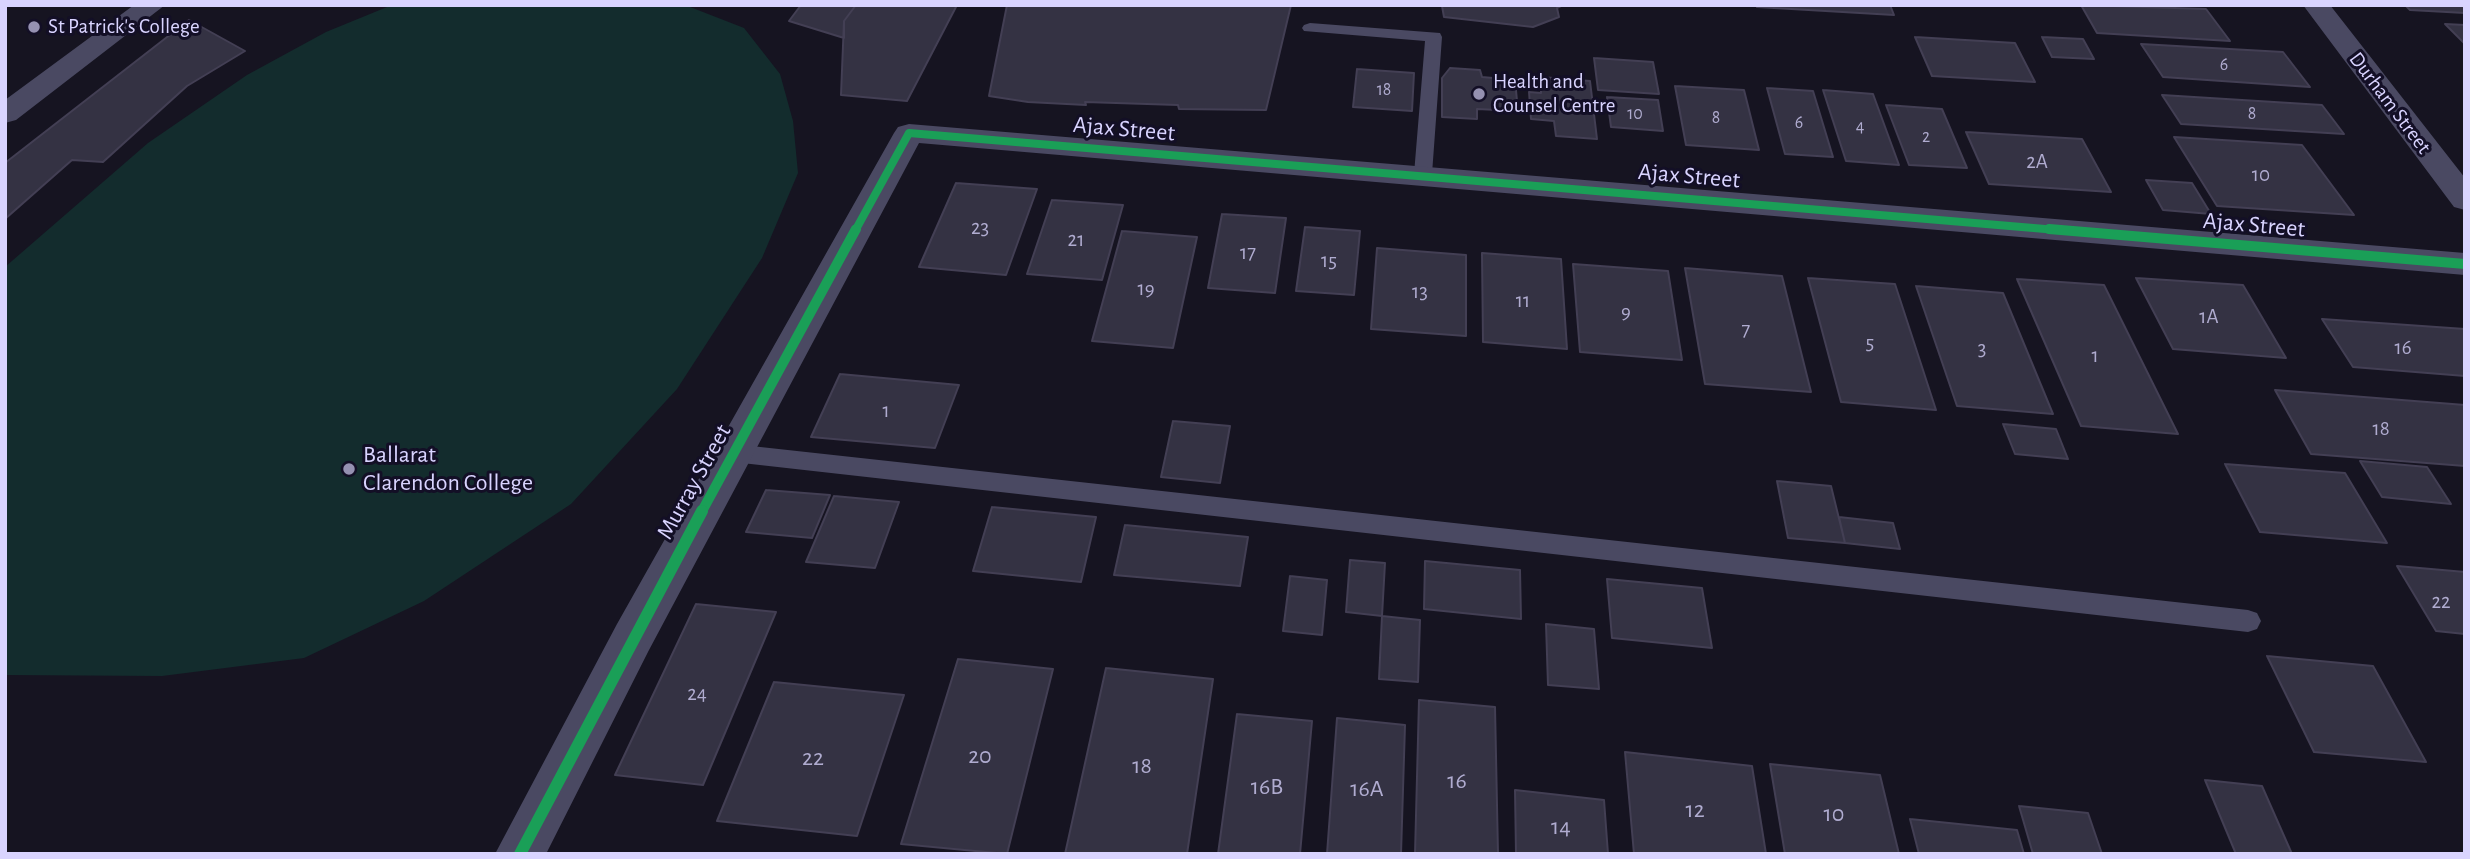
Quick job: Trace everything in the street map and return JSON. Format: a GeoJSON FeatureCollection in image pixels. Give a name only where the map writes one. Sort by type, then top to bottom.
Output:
{"type":"FeatureCollection","features":[{"type":"Feature","properties":{"kind":"street"},"geometry":{"type":"LineString","coordinates":[[5,114],[152,5]]}},
{"type":"Feature","properties":{"kind":"street","name":"Durham Street"},"geometry":{"type":"LineString","coordinates":[[2316,5],[2465,200]]}},
{"type":"Feature","properties":{"kind":"street","name":"Ajax Street"},"geometry":{"type":"LineString","coordinates":[[909,132],[2465,264]]}},
{"type":"Feature","properties":{"kind":"street","name":"Murray Street"},"geometry":{"type":"LineString","coordinates":[[520,854],[733,453],[909,132]]}},
{"type":"Feature","properties":{"kind":"lane"},"geometry":{"type":"LineString","coordinates":[[1311,28],[1434,37],[1423,174]]}},
{"type":"Feature","properties":{"kind":"lane"},"geometry":{"type":"LineString","coordinates":[[733,453],[2248,621]]}},
{"type":"Feature","properties":{"kind":"green space"},"geometry":{"type":"Polygon","coordinates":[[[392,5],[685,5],[744,28],[780,74],[793,121],[798,173],[762,258],[677,389],[571,504],[424,601],[304,658],[162,676],[5,675],[5,267],[148,143],[247,75],[326,32],[392,5]]]}},
{"type":"Feature","properties":{"kind":"building"},"geometry":{"type":"Polygon","coordinates":[[[801,5],[856,5],[844,21],[844,38],[789,21],[801,5]]]}},
{"type":"Feature","properties":{"kind":"building"},"geometry":{"type":"Polygon","coordinates":[[[856,5],[957,5],[907,101],[841,95],[844,21],[856,5]]]}},
{"type":"Feature","properties":{"kind":"building"},"geometry":{"type":"Polygon","coordinates":[[[1007,5],[1291,5],[1266,110],[1179,109],[1178,105],[1085,102],[1086,105],[1028,102],[989,96],[1007,5]]]}},
{"type":"Feature","properties":{"kind":"building"},"geometry":{"type":"Polygon","coordinates":[[[1433,5],[1563,5],[1557,8],[1559,17],[1533,27],[1444,17],[1442,6],[1433,5]]]}},
{"type":"Feature","properties":{"kind":"building"},"geometry":{"type":"Polygon","coordinates":[[[1756,5],[1890,5],[1894,15],[1757,7],[1756,5]]]}},
{"type":"Feature","properties":{"kind":"building"},"geometry":{"type":"Polygon","coordinates":[[[2081,5],[2206,9],[2230,41],[2097,33],[2081,5]]]}},
{"type":"Feature","properties":{"kind":"building"},"geometry":{"type":"Polygon","coordinates":[[[2405,5],[2465,5],[2465,13],[2410,10],[2405,5]]]}},
{"type":"Feature","properties":{"kind":"building"},"geometry":{"type":"Polygon","coordinates":[[[189,20],[245,51],[187,86],[103,162],[72,160],[5,219],[5,163],[189,20]]]}},
{"type":"Feature","properties":{"kind":"building"},"geometry":{"type":"Polygon","coordinates":[[[2445,24],[2465,25],[2465,44],[2445,24]]]}},
{"type":"Feature","properties":{"kind":"building"},"geometry":{"type":"Polygon","coordinates":[[[1915,37],[2015,43],[2035,82],[1932,76],[1915,37]]]}},
{"type":"Feature","properties":{"kind":"building"},"geometry":{"type":"Polygon","coordinates":[[[2042,37],[2083,39],[2094,59],[2052,57],[2042,37]]]}},
{"type":"Feature","properties":{"kind":"building"},"geometry":{"type":"Polygon","coordinates":[[[2141,44],[2283,52],[2310,87],[2163,77],[2141,44]]]}},
{"type":"Feature","properties":{"kind":"building"},"geometry":{"type":"Polygon","coordinates":[[[1594,58],[1653,62],[1659,94],[1598,90],[1594,58]]]}},
{"type":"Feature","properties":{"kind":"building","name":"Health and Counsel Centre"},"geometry":{"type":"Polygon","coordinates":[[[1450,68],[1480,70],[1482,77],[1515,80],[1518,111],[1477,109],[1477,119],[1442,117],[1442,78],[1450,68]]]}},
{"type":"Feature","properties":{"kind":"building"},"geometry":{"type":"Polygon","coordinates":[[[1357,69],[1414,73],[1412,111],[1353,107],[1357,69]]]}},
{"type":"Feature","properties":{"kind":"building"},"geometry":{"type":"Polygon","coordinates":[[[1541,77],[1590,81],[1597,139],[1556,136],[1554,121],[1531,119],[1529,92],[1541,93],[1541,77]]]}},
{"type":"Feature","properties":{"kind":"building"},"geometry":{"type":"Polygon","coordinates":[[[1675,86],[1744,90],[1759,150],[1686,145],[1675,86]]]}},
{"type":"Feature","properties":{"kind":"building"},"geometry":{"type":"Polygon","coordinates":[[[1767,88],[1813,91],[1833,157],[1785,154],[1767,88]]]}},
{"type":"Feature","properties":{"kind":"building"},"geometry":{"type":"Polygon","coordinates":[[[1823,90],[1873,94],[1899,165],[1846,161],[1823,90]]]}},
{"type":"Feature","properties":{"kind":"building"},"geometry":{"type":"Polygon","coordinates":[[[2162,95],[2322,105],[2344,134],[2181,124],[2162,95]]]}},
{"type":"Feature","properties":{"kind":"building"},"geometry":{"type":"Polygon","coordinates":[[[1607,97],[1658,100],[1663,131],[1611,127],[1607,97]]]}},
{"type":"Feature","properties":{"kind":"building"},"geometry":{"type":"Polygon","coordinates":[[[1886,105],[1942,109],[1967,168],[1909,165],[1886,105]]]}},
{"type":"Feature","properties":{"kind":"building"},"geometry":{"type":"Polygon","coordinates":[[[1966,132],[2082,139],[2111,192],[1989,184],[1966,132]]]}},
{"type":"Feature","properties":{"kind":"building"},"geometry":{"type":"Polygon","coordinates":[[[2174,137],[2302,145],[2354,215],[2217,206],[2174,137]]]}},
{"type":"Feature","properties":{"kind":"building"},"geometry":{"type":"Polygon","coordinates":[[[2146,180],[2192,183],[2211,214],[2163,210],[2146,180]]]}},
{"type":"Feature","properties":{"kind":"building"},"geometry":{"type":"Polygon","coordinates":[[[956,183],[1037,189],[1006,275],[919,267],[956,183]]]}},
{"type":"Feature","properties":{"kind":"building"},"geometry":{"type":"Polygon","coordinates":[[[1052,200],[1123,205],[1102,280],[1027,274],[1052,200]]]}},
{"type":"Feature","properties":{"kind":"building"},"geometry":{"type":"Polygon","coordinates":[[[1222,214],[1286,218],[1275,293],[1208,288],[1222,214]]]}},
{"type":"Feature","properties":{"kind":"building"},"geometry":{"type":"Polygon","coordinates":[[[1305,227],[1360,231],[1354,295],[1296,291],[1305,227]]]}},
{"type":"Feature","properties":{"kind":"building"},"geometry":{"type":"Polygon","coordinates":[[[1122,231],[1197,237],[1173,348],[1092,341],[1122,231]]]}},
{"type":"Feature","properties":{"kind":"building"},"geometry":{"type":"Polygon","coordinates":[[[1377,248],[1466,255],[1466,336],[1371,329],[1377,248]]]}},
{"type":"Feature","properties":{"kind":"building"},"geometry":{"type":"Polygon","coordinates":[[[1482,253],[1561,259],[1567,349],[1483,342],[1482,253]]]}},
{"type":"Feature","properties":{"kind":"building"},"geometry":{"type":"Polygon","coordinates":[[[1573,264],[1668,271],[1682,360],[1580,352],[1573,264]]]}},
{"type":"Feature","properties":{"kind":"building"},"geometry":{"type":"Polygon","coordinates":[[[1685,268],[1782,276],[1811,392],[1705,384],[1685,268]]]}},
{"type":"Feature","properties":{"kind":"building"},"geometry":{"type":"Polygon","coordinates":[[[1808,278],[1895,284],[1936,410],[1841,402],[1808,278]]]}},
{"type":"Feature","properties":{"kind":"building"},"geometry":{"type":"Polygon","coordinates":[[[2136,278],[2243,285],[2286,358],[2173,349],[2136,278]]]}},
{"type":"Feature","properties":{"kind":"building"},"geometry":{"type":"Polygon","coordinates":[[[2017,279],[2104,285],[2178,434],[2081,426],[2017,279]]]}},
{"type":"Feature","properties":{"kind":"building"},"geometry":{"type":"Polygon","coordinates":[[[1916,286],[2003,293],[2053,414],[1957,406],[1916,286]]]}},
{"type":"Feature","properties":{"kind":"building"},"geometry":{"type":"Polygon","coordinates":[[[2322,319],[2465,329],[2465,376],[2353,367],[2322,319]]]}},
{"type":"Feature","properties":{"kind":"building"},"geometry":{"type":"Polygon","coordinates":[[[840,374],[959,385],[935,448],[811,437],[840,374]]]}},
{"type":"Feature","properties":{"kind":"building"},"geometry":{"type":"Polygon","coordinates":[[[2275,390],[2465,405],[2465,466],[2311,454],[2275,390]]]}},
{"type":"Feature","properties":{"kind":"building"},"geometry":{"type":"Polygon","coordinates":[[[1173,421],[1230,426],[1220,483],[1161,477],[1173,421]]]}},
{"type":"Feature","properties":{"kind":"building"},"geometry":{"type":"Polygon","coordinates":[[[2003,424],[2056,429],[2068,459],[2015,454],[2003,424]]]}},
{"type":"Feature","properties":{"kind":"building"},"geometry":{"type":"Polygon","coordinates":[[[2360,461],[2427,467],[2451,504],[2382,497],[2360,461]]]}},
{"type":"Feature","properties":{"kind":"building"},"geometry":{"type":"Polygon","coordinates":[[[2225,464],[2345,473],[2387,543],[2260,532],[2225,464]]]}},
{"type":"Feature","properties":{"kind":"building"},"geometry":{"type":"Polygon","coordinates":[[[1777,481],[1831,486],[1845,543],[1788,538],[1777,481]]]}},
{"type":"Feature","properties":{"kind":"building"},"geometry":{"type":"Polygon","coordinates":[[[766,490],[830,495],[812,538],[746,532],[766,490]]]}},
{"type":"Feature","properties":{"kind":"building"},"geometry":{"type":"Polygon","coordinates":[[[834,496],[899,502],[875,568],[806,562],[834,496]]]}},
{"type":"Feature","properties":{"kind":"building"},"geometry":{"type":"Polygon","coordinates":[[[992,507],[1096,517],[1081,582],[973,571],[992,507]]]}},
{"type":"Feature","properties":{"kind":"building"},"geometry":{"type":"Polygon","coordinates":[[[1839,517],[1893,523],[1900,549],[1845,543],[1839,517]]]}},
{"type":"Feature","properties":{"kind":"building"},"geometry":{"type":"Polygon","coordinates":[[[1125,525],[1248,537],[1240,586],[1114,575],[1125,525]]]}},
{"type":"Feature","properties":{"kind":"building"},"geometry":{"type":"Polygon","coordinates":[[[1350,560],[1385,563],[1382,616],[1346,612],[1350,560]]]}},
{"type":"Feature","properties":{"kind":"building"},"geometry":{"type":"Polygon","coordinates":[[[1425,561],[1520,570],[1521,619],[1424,609],[1425,561]]]}},
{"type":"Feature","properties":{"kind":"building"},"geometry":{"type":"Polygon","coordinates":[[[2397,566],[2465,572],[2465,634],[2436,631],[2397,566]]]}},
{"type":"Feature","properties":{"kind":"building"},"geometry":{"type":"Polygon","coordinates":[[[1290,576],[1327,580],[1322,635],[1283,631],[1290,576]]]}},
{"type":"Feature","properties":{"kind":"building"},"geometry":{"type":"Polygon","coordinates":[[[1607,579],[1702,588],[1712,648],[1612,638],[1607,579]]]}},
{"type":"Feature","properties":{"kind":"building"},"geometry":{"type":"Polygon","coordinates":[[[696,604],[776,612],[703,785],[615,775],[696,604]]]}},
{"type":"Feature","properties":{"kind":"building"},"geometry":{"type":"Polygon","coordinates":[[[1382,616],[1420,620],[1418,682],[1379,679],[1382,616]]]}},
{"type":"Feature","properties":{"kind":"building"},"geometry":{"type":"Polygon","coordinates":[[[1546,624],[1594,629],[1599,689],[1548,685],[1546,624]]]}},
{"type":"Feature","properties":{"kind":"building"},"geometry":{"type":"Polygon","coordinates":[[[2267,656],[2373,666],[2426,762],[2314,752],[2267,656]]]}},
{"type":"Feature","properties":{"kind":"building"},"geometry":{"type":"Polygon","coordinates":[[[958,659],[1053,669],[1007,854],[901,844],[958,659]]]}},
{"type":"Feature","properties":{"kind":"building"},"geometry":{"type":"Polygon","coordinates":[[[1106,668],[1213,679],[1187,854],[1065,854],[1106,668]]]}},
{"type":"Feature","properties":{"kind":"building"},"geometry":{"type":"Polygon","coordinates":[[[774,682],[904,695],[857,836],[717,821],[774,682]]]}},
{"type":"Feature","properties":{"kind":"building"},"geometry":{"type":"Polygon","coordinates":[[[1419,700],[1495,707],[1498,854],[1415,854],[1419,700]]]}},
{"type":"Feature","properties":{"kind":"building"},"geometry":{"type":"Polygon","coordinates":[[[1237,714],[1312,721],[1300,854],[1218,854],[1237,714]]]}},
{"type":"Feature","properties":{"kind":"building"},"geometry":{"type":"Polygon","coordinates":[[[1337,718],[1405,725],[1401,854],[1327,854],[1337,718]]]}},
{"type":"Feature","properties":{"kind":"building"},"geometry":{"type":"Polygon","coordinates":[[[1625,752],[1752,766],[1766,854],[1634,854],[1625,752]]]}},
{"type":"Feature","properties":{"kind":"building"},"geometry":{"type":"Polygon","coordinates":[[[1770,764],[1880,775],[1899,854],[1785,854],[1770,764]]]}},
{"type":"Feature","properties":{"kind":"building"},"geometry":{"type":"Polygon","coordinates":[[[2205,780],[2262,786],[2292,854],[2236,854],[2205,780]]]}},
{"type":"Feature","properties":{"kind":"building"},"geometry":{"type":"Polygon","coordinates":[[[1515,790],[1604,800],[1608,854],[1516,854],[1515,790]]]}},
{"type":"Feature","properties":{"kind":"building"},"geometry":{"type":"Polygon","coordinates":[[[2019,806],[2088,813],[2102,854],[2033,854],[2019,806]]]}},
{"type":"Feature","properties":{"kind":"building"},"geometry":{"type":"Polygon","coordinates":[[[1910,819],[2017,830],[2024,854],[1919,854],[1910,819]]]}},
{"type":"Feature","properties":{"kind":"cycle path"},"geometry":{"type":"LineString","coordinates":[[520,854],[633,637],[909,133],[2465,264]]}},
{"type":"Feature","properties":{"kind":"place","name":"St Patrick's College"},"geometry":{"type":"Point","coordinates":[34,27]}},
{"type":"Feature","properties":{"kind":"place","name":"Health and Counsel Centre"},"geometry":{"type":"Point","coordinates":[1479,94]}},
{"type":"Feature","properties":{"kind":"place","name":"Ballarat Clarendon College"},"geometry":{"type":"Point","coordinates":[349,469]}}]}
